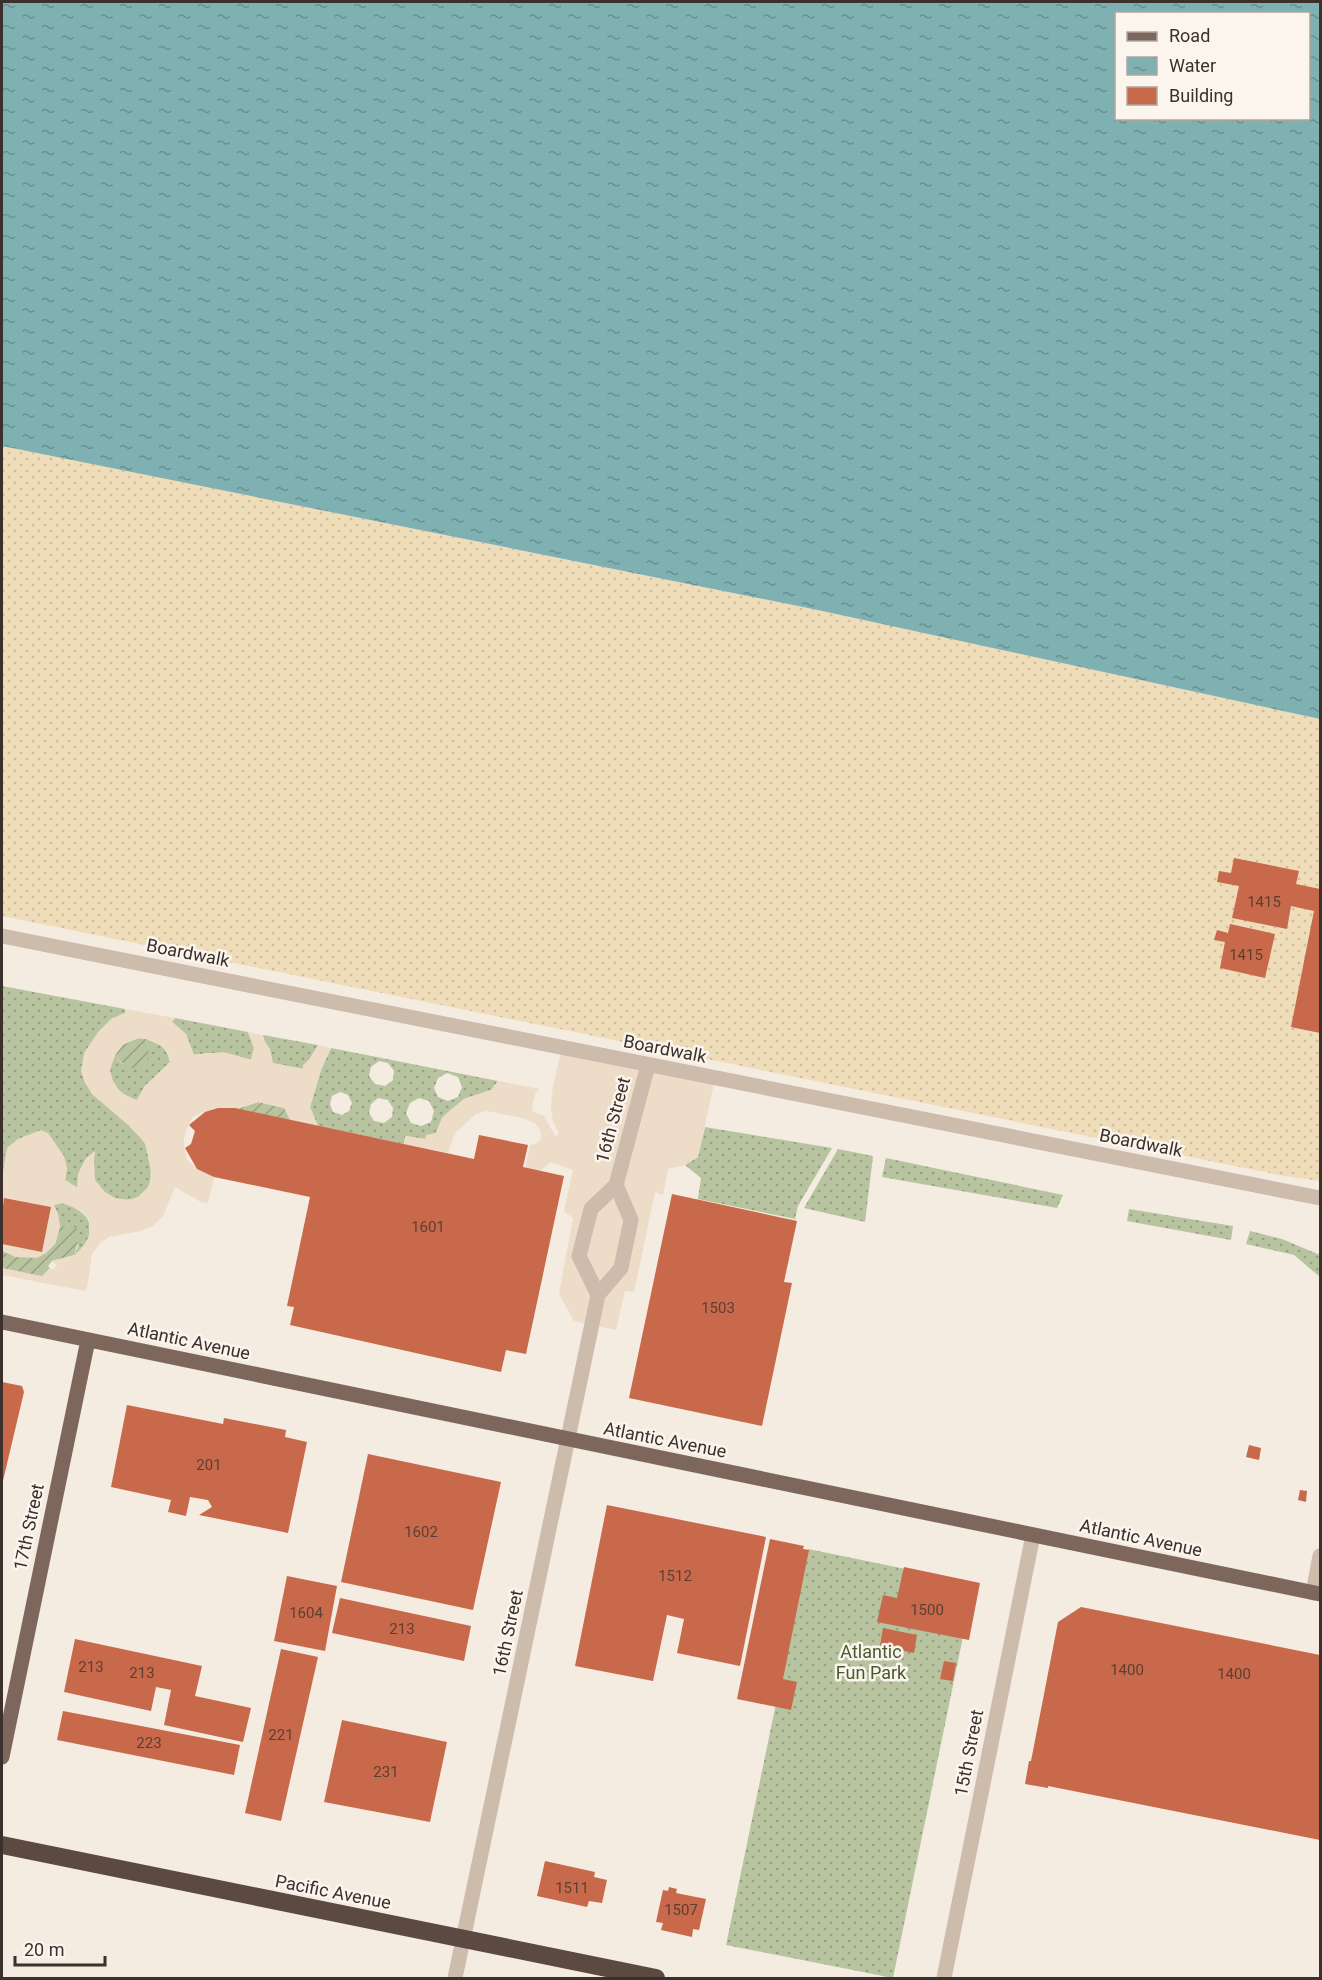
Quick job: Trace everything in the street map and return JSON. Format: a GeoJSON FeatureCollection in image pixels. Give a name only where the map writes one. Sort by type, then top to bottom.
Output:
{"type":"FeatureCollection","features":[{"type":"Feature","properties":{"kind":"highway","name":"Pacific Avenue"},"geometry":{"type":"LineString","coordinates":[[2,1845],[656,1978]]}},
{"type":"Feature","properties":{"kind":"main road","name":"Atlantic Avenue"},"geometry":{"type":"LineString","coordinates":[[2,1323],[1317,1594]]}},
{"type":"Feature","properties":{"kind":"main road","name":"17th Street"},"geometry":{"type":"LineString","coordinates":[[2,1757],[88,1340]]}},
{"type":"Feature","properties":{"kind":"street","name":"Boardwalk"},"geometry":{"type":"LineString","coordinates":[[2,936],[1320,1198]]}},
{"type":"Feature","properties":{"kind":"street","name":"16th Street"},"geometry":{"type":"LineString","coordinates":[[598,1295],[579,1256],[591,1209],[616,1185],[648,1065]]}},
{"type":"Feature","properties":{"kind":"street","name":"16th Street"},"geometry":{"type":"LineString","coordinates":[[455,1978],[598,1295],[621,1268],[631,1220],[616,1185]]}},
{"type":"Feature","properties":{"kind":"street","name":"15th Street"},"geometry":{"type":"LineString","coordinates":[[944,1978],[1033,1535]]}},
{"type":"Feature","properties":{"kind":"street"},"geometry":{"type":"LineString","coordinates":[[1317,1594],[1320,1556]]}},
{"type":"Feature","properties":{"kind":"green space"},"geometry":{"type":"Polygon","coordinates":[[[2,986],[125,1009],[125,1013],[111,1019],[92,1094],[127,1122],[145,1144],[150,1165],[150,1180],[146,1190],[139,1197],[129,1200],[119,1199],[101,1189],[93,1174],[95,1152],[86,1159],[81,1167],[78,1188],[65,1180],[67,1168],[2,1177],[2,986]]]}},
{"type":"Feature","properties":{"kind":"green space"},"geometry":{"type":"Polygon","coordinates":[[[175,1018],[248,1032],[254,1048],[251,1060],[223,1054],[193,1055],[186,1034],[172,1022],[175,1018]]]}},
{"type":"Feature","properties":{"kind":"green space"},"geometry":{"type":"Polygon","coordinates":[[[263,1035],[318,1045],[303,1069],[272,1063],[263,1035]]]}},
{"type":"Feature","properties":{"kind":"green space"},"geometry":{"type":"Polygon","coordinates":[[[139,1038],[146,1039],[149,1048],[147,1063],[133,1068],[129,1067],[115,1055],[123,1044],[139,1038]]]}},
{"type":"Feature","properties":{"kind":"green space"},"geometry":{"type":"Polygon","coordinates":[[[146,1039],[162,1047],[170,1062],[145,1086],[137,1100],[127,1096],[114,1085],[110,1069],[115,1055],[122,1064],[149,1048],[146,1039]]]}},
{"type":"Feature","properties":{"kind":"green space"},"geometry":{"type":"Polygon","coordinates":[[[331,1048],[498,1081],[491,1090],[464,1099],[442,1118],[436,1133],[425,1139],[406,1136],[404,1144],[318,1126],[310,1107],[321,1070],[331,1048]],[[379,1061],[371,1067],[369,1076],[375,1084],[385,1086],[393,1080],[394,1071],[388,1063],[379,1061]],[[447,1073],[438,1078],[434,1088],[438,1097],[448,1101],[458,1097],[462,1087],[458,1077],[447,1073]],[[340,1092],[332,1096],[330,1104],[333,1112],[342,1115],[349,1111],[352,1103],[348,1095],[340,1092]],[[378,1098],[371,1104],[369,1113],[374,1121],[384,1123],[392,1117],[393,1108],[388,1100],[378,1098]],[[419,1098],[410,1103],[406,1113],[411,1123],[421,1126],[431,1122],[434,1111],[429,1101],[419,1098]]]}},
{"type":"Feature","properties":{"kind":"green space"},"geometry":{"type":"Polygon","coordinates":[[[258,1102],[285,1108],[290,1120],[237,1109],[258,1102]]]}},
{"type":"Feature","properties":{"kind":"green space"},"geometry":{"type":"Polygon","coordinates":[[[705,1127],[832,1148],[798,1206],[795,1219],[698,1199],[701,1178],[685,1165],[698,1157],[705,1127]]]}},
{"type":"Feature","properties":{"kind":"green space"},"geometry":{"type":"Polygon","coordinates":[[[838,1149],[873,1156],[865,1222],[804,1208],[838,1149]]]}},
{"type":"Feature","properties":{"kind":"green space"},"geometry":{"type":"Polygon","coordinates":[[[886,1158],[1063,1195],[1057,1208],[882,1177],[886,1158]]]}},
{"type":"Feature","properties":{"kind":"green space"},"geometry":{"type":"Polygon","coordinates":[[[62,1203],[81,1212],[90,1224],[88,1238],[75,1255],[78,1246],[69,1225],[60,1227],[58,1214],[53,1205],[62,1203]]]}},
{"type":"Feature","properties":{"kind":"green space"},"geometry":{"type":"Polygon","coordinates":[[[1129,1209],[1233,1226],[1231,1240],[1127,1221],[1129,1209]]]}},
{"type":"Feature","properties":{"kind":"green space"},"geometry":{"type":"Polygon","coordinates":[[[69,1225],[76,1228],[79,1233],[75,1255],[52,1261],[48,1266],[50,1268],[42,1277],[2,1268],[2,1250],[6,1253],[37,1258],[55,1244],[60,1227],[69,1225]]]}},
{"type":"Feature","properties":{"kind":"green space"},"geometry":{"type":"Polygon","coordinates":[[[1250,1231],[1282,1239],[1320,1255],[1320,1277],[1294,1255],[1246,1244],[1250,1231]]]}},
{"type":"Feature","properties":{"kind":"green space","name":"Atlantic Fun Park"},"geometry":{"type":"Polygon","coordinates":[[[808,1549],[974,1583],[893,1978],[726,1945],[808,1549]]]}},
{"type":"Feature","properties":{"kind":"sand"},"geometry":{"type":"Polygon","coordinates":[[[2,446],[813,609],[1320,719],[1320,1181],[1284,1176],[2,916],[2,446]]]}},
{"type":"Feature","properties":{"kind":"shaded area"},"geometry":{"type":"Polygon","coordinates":[[[125,1009],[175,1018],[172,1022],[186,1034],[194,1055],[224,1052],[251,1060],[254,1048],[248,1032],[263,1035],[270,1049],[273,1063],[303,1069],[303,1065],[318,1045],[331,1048],[321,1070],[310,1107],[318,1126],[290,1120],[284,1108],[258,1102],[237,1109],[218,1108],[201,1113],[193,1117],[188,1126],[184,1137],[184,1147],[187,1159],[197,1169],[214,1177],[208,1203],[201,1202],[175,1187],[163,1216],[153,1226],[141,1231],[109,1237],[100,1243],[92,1254],[85,1291],[2,1275],[2,1268],[42,1276],[57,1265],[51,1261],[75,1255],[89,1238],[89,1220],[83,1212],[62,1203],[54,1205],[60,1227],[55,1244],[46,1253],[37,1258],[15,1257],[2,1250],[2,1244],[42,1252],[51,1207],[5,1198],[2,1213],[2,1177],[7,1148],[18,1139],[41,1130],[48,1133],[64,1156],[67,1168],[65,1180],[77,1188],[78,1174],[86,1158],[95,1151],[95,1180],[105,1192],[115,1198],[127,1200],[137,1198],[149,1186],[152,1175],[145,1143],[92,1094],[81,1071],[84,1053],[98,1032],[111,1019],[125,1013],[125,1009]],[[138,1038],[123,1045],[115,1055],[110,1070],[119,1090],[127,1097],[137,1100],[145,1086],[170,1062],[164,1047],[138,1038]]]}},
{"type":"Feature","properties":{"kind":"shaded area"},"geometry":{"type":"Polygon","coordinates":[[[562,1048],[715,1079],[698,1157],[685,1165],[668,1169],[663,1195],[655,1192],[634,1292],[625,1291],[616,1330],[574,1321],[559,1294],[573,1218],[564,1211],[573,1170],[551,1162],[540,1171],[525,1168],[530,1145],[536,1144],[541,1139],[541,1131],[536,1124],[523,1118],[487,1111],[476,1114],[455,1133],[448,1153],[404,1144],[405,1136],[425,1139],[426,1135],[436,1133],[442,1118],[449,1111],[464,1099],[491,1090],[498,1081],[540,1089],[536,1092],[532,1111],[544,1116],[555,1136],[559,1133],[553,1122],[551,1107],[553,1086],[562,1048]]]}},
{"type":"Feature","properties":{"kind":"water"},"geometry":{"type":"Polygon","coordinates":[[[2,2],[1320,2],[1320,719],[813,609],[2,446],[2,2]]]}},
{"type":"Feature","properties":{"kind":"building"},"geometry":{"type":"Polygon","coordinates":[[[1234,858],[1299,871],[1296,884],[1320,889],[1320,1033],[1291,1027],[1314,911],[1291,906],[1287,929],[1232,918],[1239,886],[1217,882],[1219,871],[1231,873],[1234,858]]]}},
{"type":"Feature","properties":{"kind":"building"},"geometry":{"type":"Polygon","coordinates":[[[1230,924],[1275,934],[1265,978],[1220,968],[1225,942],[1214,940],[1217,930],[1228,933],[1230,924]]]}},
{"type":"Feature","properties":{"kind":"building"},"geometry":{"type":"Polygon","coordinates":[[[218,1108],[235,1108],[474,1159],[479,1135],[528,1145],[523,1167],[564,1176],[526,1354],[506,1350],[501,1372],[290,1325],[294,1307],[287,1306],[310,1197],[214,1177],[197,1169],[185,1148],[191,1144],[195,1131],[189,1125],[205,1112],[218,1108]]]}},
{"type":"Feature","properties":{"kind":"building"},"geometry":{"type":"Polygon","coordinates":[[[672,1194],[797,1221],[784,1282],[792,1283],[762,1426],[629,1398],[672,1194]]]}},
{"type":"Feature","properties":{"kind":"building"},"geometry":{"type":"Polygon","coordinates":[[[4,1198],[51,1207],[42,1252],[2,1244],[4,1198]]]}},
{"type":"Feature","properties":{"kind":"building"},"geometry":{"type":"Polygon","coordinates":[[[2,1382],[22,1386],[24,1392],[2,1485],[2,1382]]]}},
{"type":"Feature","properties":{"kind":"building"},"geometry":{"type":"Polygon","coordinates":[[[127,1405],[223,1424],[224,1418],[286,1430],[285,1437],[307,1442],[288,1533],[199,1515],[212,1507],[208,1500],[190,1497],[186,1516],[168,1512],[171,1500],[111,1487],[127,1405]]]}},
{"type":"Feature","properties":{"kind":"building"},"geometry":{"type":"Polygon","coordinates":[[[1249,1445],[1261,1448],[1259,1460],[1246,1457],[1249,1445]]]}},
{"type":"Feature","properties":{"kind":"building"},"geometry":{"type":"Polygon","coordinates":[[[368,1454],[501,1482],[473,1610],[341,1582],[368,1454]]]}},
{"type":"Feature","properties":{"kind":"building"},"geometry":{"type":"Polygon","coordinates":[[[1300,1490],[1307,1491],[1306,1502],[1298,1500],[1300,1490]]]}},
{"type":"Feature","properties":{"kind":"building"},"geometry":{"type":"Polygon","coordinates":[[[607,1505],[766,1537],[740,1666],[677,1653],[684,1619],[667,1615],[653,1681],[575,1666],[607,1505]]]}},
{"type":"Feature","properties":{"kind":"building"},"geometry":{"type":"Polygon","coordinates":[[[770,1539],[804,1546],[803,1549],[809,1550],[783,1679],[797,1682],[791,1710],[737,1699],[770,1539]]]}},
{"type":"Feature","properties":{"kind":"building"},"geometry":{"type":"Polygon","coordinates":[[[904,1567],[980,1583],[969,1640],[877,1622],[883,1595],[897,1598],[904,1567]]]}},
{"type":"Feature","properties":{"kind":"building"},"geometry":{"type":"Polygon","coordinates":[[[287,1576],[337,1586],[325,1651],[274,1641],[287,1576]]]}},
{"type":"Feature","properties":{"kind":"building"},"geometry":{"type":"Polygon","coordinates":[[[340,1598],[471,1626],[464,1661],[332,1633],[340,1598]]]}},
{"type":"Feature","properties":{"kind":"building"},"geometry":{"type":"Polygon","coordinates":[[[1081,1607],[1320,1655],[1320,1840],[1048,1786],[1048,1788],[1025,1784],[1058,1622],[1081,1607]]]}},
{"type":"Feature","properties":{"kind":"building"},"geometry":{"type":"Polygon","coordinates":[[[883,1628],[917,1635],[914,1653],[880,1646],[883,1628]]]}},
{"type":"Feature","properties":{"kind":"building"},"geometry":{"type":"Polygon","coordinates":[[[75,1639],[202,1666],[195,1696],[251,1708],[243,1742],[164,1725],[171,1690],[156,1687],[151,1711],[64,1692],[75,1639]]]}},
{"type":"Feature","properties":{"kind":"building"},"geometry":{"type":"Polygon","coordinates":[[[281,1649],[318,1657],[281,1821],[245,1813],[281,1649]]]}},
{"type":"Feature","properties":{"kind":"building"},"geometry":{"type":"Polygon","coordinates":[[[944,1661],[956,1663],[953,1681],[940,1679],[944,1661]]]}},
{"type":"Feature","properties":{"kind":"building"},"geometry":{"type":"Polygon","coordinates":[[[63,1711],[240,1745],[234,1775],[57,1740],[63,1711]]]}},
{"type":"Feature","properties":{"kind":"building"},"geometry":{"type":"Polygon","coordinates":[[[342,1720],[447,1742],[430,1822],[324,1802],[342,1720]]]}},
{"type":"Feature","properties":{"kind":"building"},"geometry":{"type":"Polygon","coordinates":[[[545,1861],[595,1872],[594,1877],[607,1880],[602,1903],[589,1901],[587,1907],[537,1896],[545,1861]]]}},
{"type":"Feature","properties":{"kind":"building"},"geometry":{"type":"Polygon","coordinates":[[[669,1887],[677,1889],[676,1893],[706,1899],[699,1930],[693,1929],[692,1937],[661,1930],[663,1923],[656,1922],[663,1890],[668,1891],[669,1887]]]}}]}
